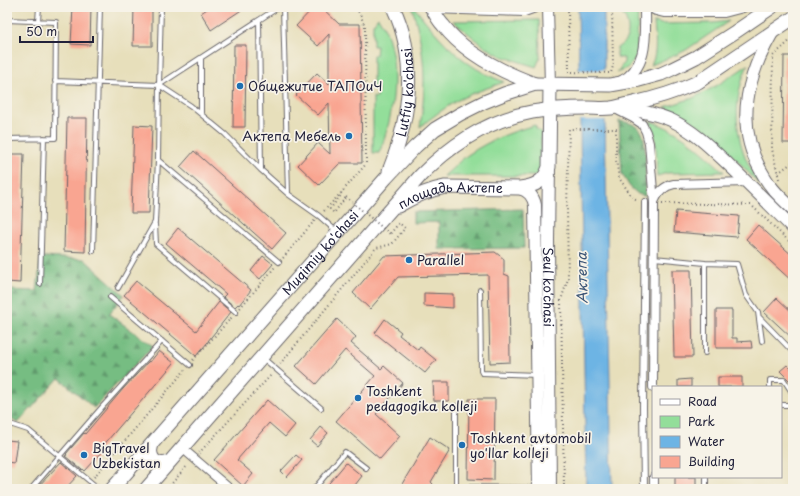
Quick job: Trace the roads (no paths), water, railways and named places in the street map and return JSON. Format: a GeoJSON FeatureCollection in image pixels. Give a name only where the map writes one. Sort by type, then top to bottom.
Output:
{"type":"FeatureCollection","features":[{"type":"Feature","properties":{"kind":"main road","name":"Lutfiy ko'chasi"},"geometry":{"type":"LineString","coordinates":[[386,178],[397,152],[402,133],[407,108],[408,86],[408,62],[406,50],[401,28],[392,7]]}},
{"type":"Feature","properties":{"kind":"main road","name":"Muqimiy ko'chasi"},"geometry":{"type":"LineString","coordinates":[[112,489],[386,178],[435,129],[460,114],[492,99],[535,84],[571,85],[611,79],[648,78],[672,69],[696,57],[772,7]]}},
{"type":"Feature","properties":{"kind":"main road"},"geometry":{"type":"LineString","coordinates":[[432,8],[454,38],[494,65],[514,76],[535,84]]}},
{"type":"Feature","properties":{"kind":"main road","name":"Muqimiy ko'chasi"},"geometry":{"type":"LineString","coordinates":[[146,489],[420,175],[452,147],[486,126],[519,114],[549,109],[610,108],[665,95],[687,87],[698,82],[793,18]]}},
{"type":"Feature","properties":{"kind":"main road"},"geometry":{"type":"LineString","coordinates":[[772,33],[760,55],[751,82],[746,108],[747,129],[749,142],[765,177],[774,190],[793,209]]}},
{"type":"Feature","properties":{"kind":"main road","name":"Seul ko'chasi"},"geometry":{"type":"LineString","coordinates":[[543,489],[550,85]]}},
{"type":"Feature","properties":{"kind":"main road"},"geometry":{"type":"LineString","coordinates":[[610,108],[652,114],[664,117],[680,124],[702,140],[793,228]]}},
{"type":"Feature","properties":{"kind":"main road","name":"площадь Актепе"},"geometry":{"type":"LineString","coordinates":[[385,215],[414,197],[437,188],[520,188],[532,185],[541,181],[549,167]]}},
{"type":"Feature","properties":{"kind":"main road"},"geometry":{"type":"LineString","coordinates":[[520,188],[531,194],[535,205],[537,375],[543,489]]}},
{"type":"Feature","properties":{"kind":"main road"},"geometry":{"type":"LineString","coordinates":[[152,444],[150,453],[151,457],[157,463],[166,464],[169,462]]}},
{"type":"Feature","properties":{"kind":"street"},"geometry":{"type":"LineString","coordinates":[[432,8],[524,11],[535,7]]}},
{"type":"Feature","properties":{"kind":"street"},"geometry":{"type":"LineString","coordinates":[[548,7],[550,85]]}},
{"type":"Feature","properties":{"kind":"street"},"geometry":{"type":"LineString","coordinates":[[611,79],[618,83],[627,78],[638,66],[643,53],[645,7]]}},
{"type":"Feature","properties":{"kind":"street"},"geometry":{"type":"LineString","coordinates":[[651,7],[664,12]]}},
{"type":"Feature","properties":{"kind":"street"},"geometry":{"type":"LineString","coordinates":[[645,23],[648,18],[658,12],[719,12],[743,7]]}},
{"type":"Feature","properties":{"kind":"street"},"geometry":{"type":"LineString","coordinates":[[610,108],[638,121],[645,129],[648,143],[654,203],[654,386]]}},
{"type":"Feature","properties":{"kind":"street"},"geometry":{"type":"LineString","coordinates":[[654,203],[660,191],[667,186],[674,184],[747,182]]}},
{"type":"Feature","properties":{"kind":"street"},"geometry":{"type":"LineString","coordinates":[[644,489],[643,408],[645,202]]}},
{"type":"Feature","properties":{"kind":"street"},"geometry":{"type":"LineString","coordinates":[[182,448],[230,489]]}},
{"type":"Feature","properties":{"kind":"street"},"geometry":{"type":"LineString","coordinates":[[654,478],[654,489]]}},
{"type":"Feature","properties":{"kind":"lane"},"geometry":{"type":"LineString","coordinates":[[38,21],[39,7]]}},
{"type":"Feature","properties":{"kind":"lane"},"geometry":{"type":"LineString","coordinates":[[93,251],[100,7]]}},
{"type":"Feature","properties":{"kind":"lane"},"geometry":{"type":"LineString","coordinates":[[161,7],[158,160],[155,222],[156,244],[236,312]]}},
{"type":"Feature","properties":{"kind":"lane"},"geometry":{"type":"LineString","coordinates":[[159,85],[279,7]]}},
{"type":"Feature","properties":{"kind":"lane"},"geometry":{"type":"LineString","coordinates":[[283,7],[288,194]]}},
{"type":"Feature","properties":{"kind":"lane"},"geometry":{"type":"LineString","coordinates":[[7,20],[56,22],[55,138],[7,139]]}},
{"type":"Feature","properties":{"kind":"lane"},"geometry":{"type":"LineString","coordinates":[[259,20],[261,170]]}},
{"type":"Feature","properties":{"kind":"lane"},"geometry":{"type":"LineString","coordinates":[[201,58],[201,114]]}},
{"type":"Feature","properties":{"kind":"lane"},"geometry":{"type":"LineString","coordinates":[[55,81],[159,85],[201,114],[225,134],[261,170],[288,194],[319,216],[338,233]]}},
{"type":"Feature","properties":{"kind":"lane"},"geometry":{"type":"LineString","coordinates":[[40,284],[44,138]]}},
{"type":"Feature","properties":{"kind":"lane"},"geometry":{"type":"LineString","coordinates":[[158,160],[279,262]]}},
{"type":"Feature","properties":{"kind":"lane"},"geometry":{"type":"LineString","coordinates":[[118,288],[155,222]]}},
{"type":"Feature","properties":{"kind":"lane"},"geometry":{"type":"LineString","coordinates":[[654,258],[705,263],[737,264],[746,295],[758,312],[762,340]]}},
{"type":"Feature","properties":{"kind":"lane"},"geometry":{"type":"LineString","coordinates":[[705,263],[705,353]]}},
{"type":"Feature","properties":{"kind":"lane"},"geometry":{"type":"LineString","coordinates":[[480,290],[482,373],[537,375]]}},
{"type":"Feature","properties":{"kind":"lane"},"geometry":{"type":"LineString","coordinates":[[110,297],[190,364]]}},
{"type":"Feature","properties":{"kind":"lane"},"geometry":{"type":"LineString","coordinates":[[759,317],[793,352]]}},
{"type":"Feature","properties":{"kind":"lane"},"geometry":{"type":"LineString","coordinates":[[31,489],[162,341]]}},
{"type":"Feature","properties":{"kind":"lane"},"geometry":{"type":"LineString","coordinates":[[261,357],[321,408]]}},
{"type":"Feature","properties":{"kind":"lane"},"geometry":{"type":"LineString","coordinates":[[770,386],[770,380],[784,380],[793,394]]}},
{"type":"Feature","properties":{"kind":"lane"},"geometry":{"type":"LineString","coordinates":[[782,405],[793,404]]}},
{"type":"Feature","properties":{"kind":"lane"},"geometry":{"type":"LineString","coordinates":[[456,406],[456,488],[543,489]]}},
{"type":"Feature","properties":{"kind":"lane"},"geometry":{"type":"LineString","coordinates":[[7,423],[28,430],[99,489]]}},
{"type":"Feature","properties":{"kind":"lane"},"geometry":{"type":"LineString","coordinates":[[314,489],[345,452],[366,468]]}},
{"type":"Feature","properties":{"kind":"lane"},"geometry":{"type":"LineString","coordinates":[[706,478],[706,489]]}},
{"type":"Feature","properties":{"kind":"water","name":"Актепа"},"geometry":{"type":"Polygon","coordinates":[[[578,7],[604,7],[612,489],[586,489],[578,7]]]}},
{"type":"Feature","properties":{"kind":"place","name":"Общежитие ТАПОиЧ"},"geometry":{"type":"Point","coordinates":[240,86]}},
{"type":"Feature","properties":{"kind":"place","name":"Актепа Мебель"},"geometry":{"type":"Point","coordinates":[349,136]}},
{"type":"Feature","properties":{"kind":"place","name":"Parallel"},"geometry":{"type":"Point","coordinates":[409,260]}},
{"type":"Feature","properties":{"kind":"place","name":"Toshkent pedagogika kolleji"},"geometry":{"type":"Point","coordinates":[358,398]}},
{"type":"Feature","properties":{"kind":"place","name":"Toshkent avtomobil yo'llar kolleji"},"geometry":{"type":"Point","coordinates":[462,445]}},
{"type":"Feature","properties":{"kind":"place","name":"BigTravel Uzbekistan"},"geometry":{"type":"Point","coordinates":[84,455]}}]}
